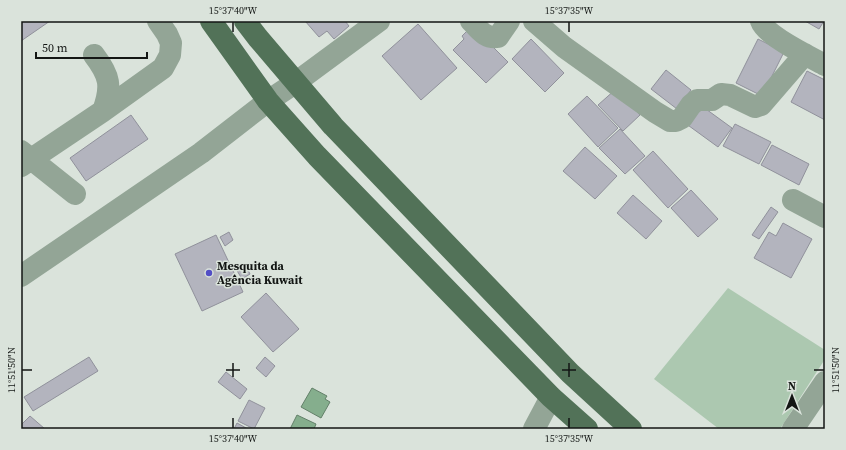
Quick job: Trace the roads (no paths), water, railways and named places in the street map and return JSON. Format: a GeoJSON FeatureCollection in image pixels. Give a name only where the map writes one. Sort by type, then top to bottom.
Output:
{"type":"FeatureCollection","features":[{"type":"Feature","properties":{"kind":"main road"},"geometry":{"type":"LineString","coordinates":[[211,21],[268,102],[317,156],[551,396],[587,429]]}},
{"type":"Feature","properties":{"kind":"main road"},"geometry":{"type":"LineString","coordinates":[[245,21],[295,83],[333,126],[570,373],[631,429]]}},
{"type":"Feature","properties":{"kind":"street"},"geometry":{"type":"LineString","coordinates":[[75,194],[24,159],[103,111],[163,68],[170,55],[171,43],[158,21]]}},
{"type":"Feature","properties":{"kind":"street"},"geometry":{"type":"LineString","coordinates":[[21,276],[201,153],[379,21]]}},
{"type":"Feature","properties":{"kind":"street"},"geometry":{"type":"LineString","coordinates":[[471,21],[484,35],[491,38],[498,37],[509,21]]}},
{"type":"Feature","properties":{"kind":"street"},"geometry":{"type":"LineString","coordinates":[[534,21],[564,47],[655,112],[670,121],[676,121],[682,118],[691,105],[697,100],[712,100],[721,94],[730,95],[755,107],[761,105],[805,54]]}},
{"type":"Feature","properties":{"kind":"street"},"geometry":{"type":"LineString","coordinates":[[761,21],[762,26],[772,35],[825,65]]}},
{"type":"Feature","properties":{"kind":"street"},"geometry":{"type":"LineString","coordinates":[[94,55],[103,66],[108,79],[109,95],[103,111]]}},
{"type":"Feature","properties":{"kind":"street"},"geometry":{"type":"LineString","coordinates":[[792,200],[825,217]]}},
{"type":"Feature","properties":{"kind":"street"},"geometry":{"type":"LineString","coordinates":[[792,429],[825,383]]}},
{"type":"Feature","properties":{"kind":"street"},"geometry":{"type":"LineString","coordinates":[[534,429],[551,396]]}},
{"type":"Feature","properties":{"kind":"place","name":"Mesquita da Agência Kuwait"},"geometry":{"type":"Point","coordinates":[209,273]}}]}
